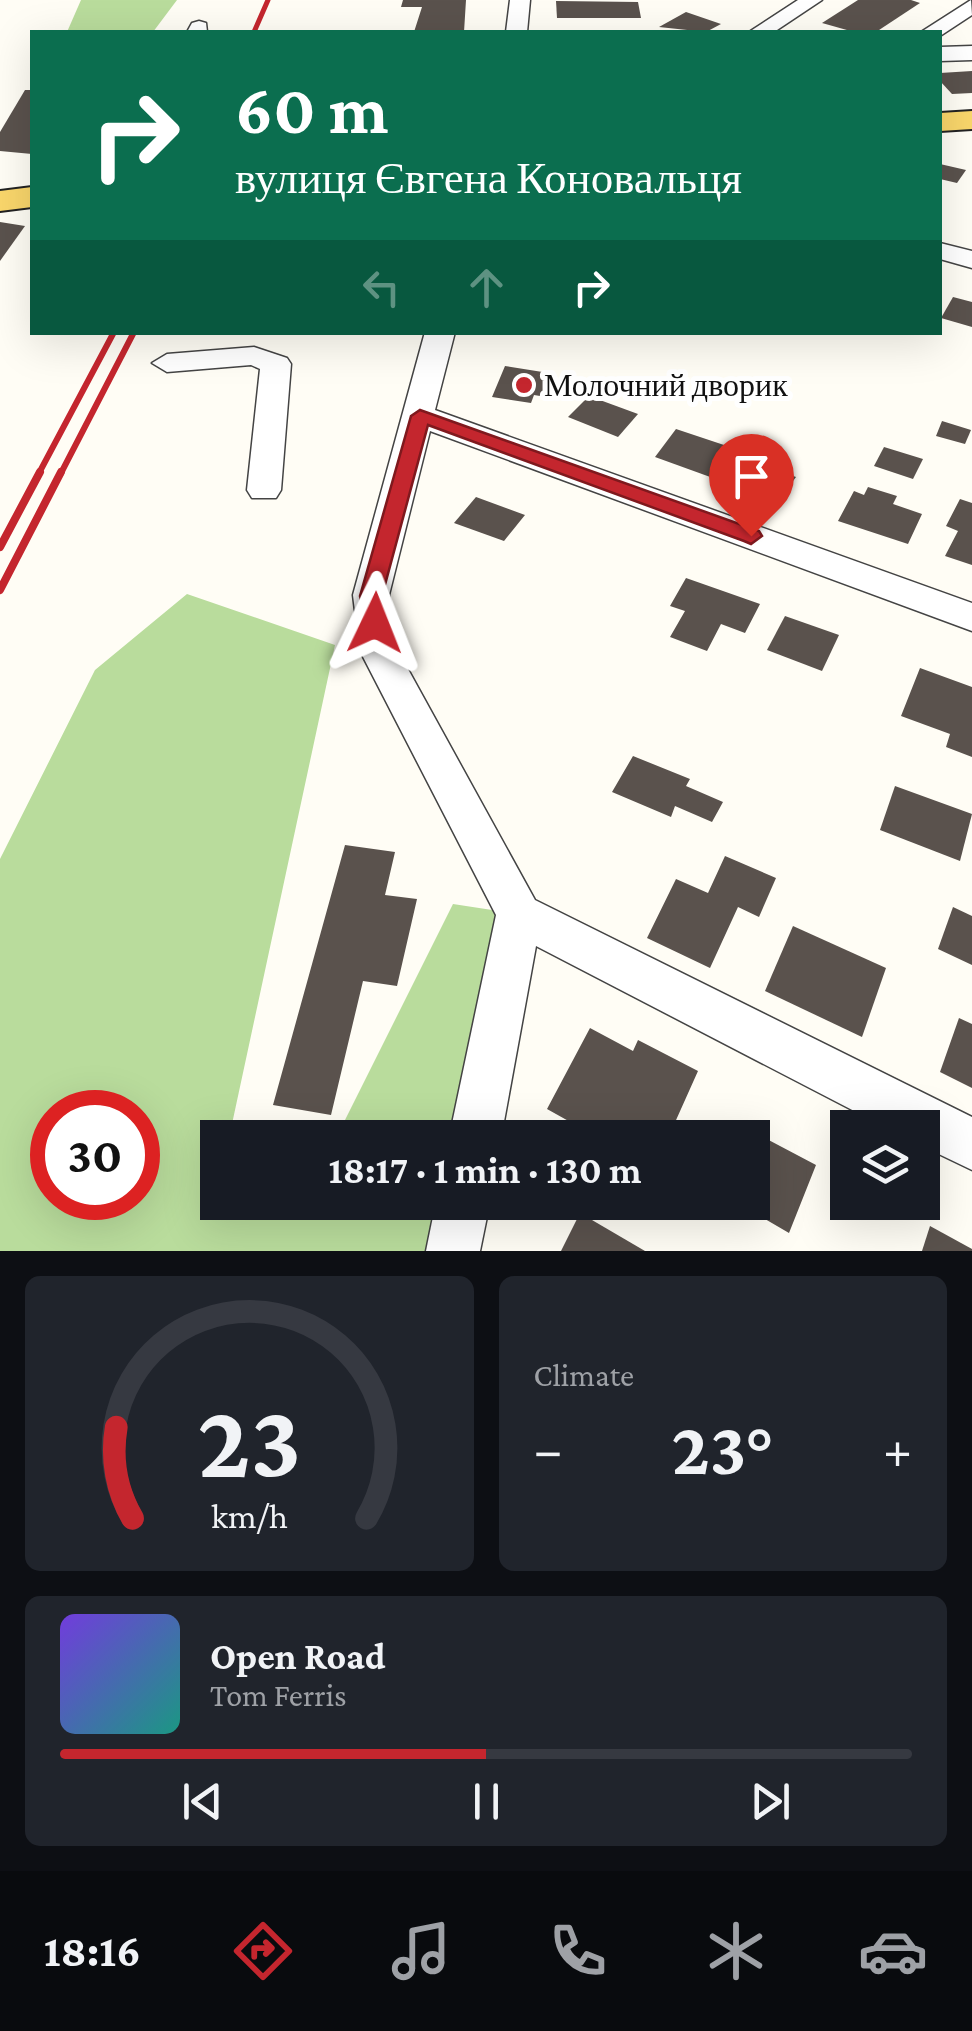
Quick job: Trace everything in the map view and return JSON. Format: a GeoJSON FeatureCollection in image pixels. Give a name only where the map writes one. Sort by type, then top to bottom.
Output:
{"type":"FeatureCollection","features":[{"type":"Feature","properties":{"kind":"main road"},"geometry":{"type":"LineString","coordinates":[[942,122],[972,120]]}},
{"type":"Feature","properties":{"kind":"main road"},"geometry":{"type":"LineString","coordinates":[[0,200],[30,197]]}},
{"type":"Feature","properties":{"kind":"street"},"geometry":{"type":"LineString","coordinates":[[518,30],[520,0]]}},
{"type":"Feature","properties":{"kind":"street"},"geometry":{"type":"LineString","coordinates":[[763,30],[812,0]]}},
{"type":"Feature","properties":{"kind":"street"},"geometry":{"type":"LineString","coordinates":[[950,0],[972,6]]}},
{"type":"Feature","properties":{"kind":"street"},"geometry":{"type":"LineString","coordinates":[[935,30],[972,6]]}},
{"type":"Feature","properties":{"kind":"street"},"geometry":{"type":"LineString","coordinates":[[942,54],[972,52]]}},
{"type":"Feature","properties":{"kind":"street"},"geometry":{"type":"LineString","coordinates":[[942,252],[972,260]]}},
{"type":"Feature","properties":{"kind":"street"},"geometry":{"type":"LineString","coordinates":[[439,335],[371,596],[380,651],[520,914],[972,1144]]}},
{"type":"Feature","properties":{"kind":"street"},"geometry":{"type":"LineString","coordinates":[[167,363],[254,356],[276,364],[264,490]]}},
{"type":"Feature","properties":{"kind":"street"},"geometry":{"type":"LineString","coordinates":[[420,416],[972,616]]}},
{"type":"Feature","properties":{"kind":"street"},"geometry":{"type":"LineString","coordinates":[[480,1120],[520,914]]}},
{"type":"Feature","properties":{"kind":"street"},"geometry":{"type":"LineString","coordinates":[[453,1251],[459,1220]]}},
{"type":"Feature","properties":{"kind":"green space"},"geometry":{"type":"Polygon","coordinates":[[[81,0],[177,0],[154,30],[68,30],[81,0]]]}},
{"type":"Feature","properties":{"kind":"green space"},"geometry":{"type":"Polygon","coordinates":[[[187,594],[335,645],[233,1120],[200,1120],[200,1220],[467,1220],[462,1251],[0,1251],[0,859],[95,670],[187,594]]]}},
{"type":"Feature","properties":{"kind":"green space"},"geometry":{"type":"Polygon","coordinates":[[[453,904],[519,914],[484,1120],[345,1120],[453,904]]]}},
{"type":"Feature","properties":{"kind":"building"},"geometry":{"type":"Polygon","coordinates":[[[403,0],[466,0],[464,30],[415,30],[422,7],[401,7],[403,0]]]}},
{"type":"Feature","properties":{"kind":"building"},"geometry":{"type":"Polygon","coordinates":[[[858,0],[920,3],[879,30],[847,30],[822,23],[858,0]]]}},
{"type":"Feature","properties":{"kind":"building"},"geometry":{"type":"Polygon","coordinates":[[[556,1],[638,2],[641,18],[557,18],[556,1]]]}},
{"type":"Feature","properties":{"kind":"building"},"geometry":{"type":"Polygon","coordinates":[[[686,12],[721,24],[710,30],[659,27],[686,12]]]}},
{"type":"Feature","properties":{"kind":"building"},"geometry":{"type":"Polygon","coordinates":[[[972,71],[972,93],[952,94],[942,83],[942,73],[972,71]]]}},
{"type":"Feature","properties":{"kind":"building"},"geometry":{"type":"Polygon","coordinates":[[[25,90],[30,90],[30,154],[0,151],[0,132],[25,90]]]}},
{"type":"Feature","properties":{"kind":"building"},"geometry":{"type":"Polygon","coordinates":[[[942,164],[966,170],[957,183],[942,179],[942,164]]]}},
{"type":"Feature","properties":{"kind":"building"},"geometry":{"type":"Polygon","coordinates":[[[0,222],[25,226],[0,261],[0,222]]]}},
{"type":"Feature","properties":{"kind":"building"},"geometry":{"type":"Polygon","coordinates":[[[953,297],[972,302],[972,327],[942,316],[953,297]]]}},
{"type":"Feature","properties":{"kind":"building","name":"Молочний дворик"},"geometry":{"type":"Polygon","coordinates":[[[505,366],[555,374],[546,397],[534,395],[531,403],[492,397],[505,366]]]}},
{"type":"Feature","properties":{"kind":"building"},"geometry":{"type":"Polygon","coordinates":[[[589,396],[638,414],[618,437],[568,417],[589,396]]]}},
{"type":"Feature","properties":{"kind":"building"},"geometry":{"type":"Polygon","coordinates":[[[942,421],[971,430],[965,444],[936,436],[942,421]]]}},
{"type":"Feature","properties":{"kind":"building"},"geometry":{"type":"Polygon","coordinates":[[[676,429],[733,448],[713,478],[655,457],[676,429]]]}},
{"type":"Feature","properties":{"kind":"building"},"geometry":{"type":"Polygon","coordinates":[[[884,447],[923,459],[913,479],[874,466],[884,447]]]}},
{"type":"Feature","properties":{"kind":"building"},"geometry":{"type":"Polygon","coordinates":[[[750,460],[796,477],[784,493],[738,475],[750,460]]]}},
{"type":"Feature","properties":{"kind":"building"},"geometry":{"type":"Polygon","coordinates":[[[868,487],[897,496],[893,504],[922,514],[908,544],[838,521],[854,491],[864,495],[868,487]]]}},
{"type":"Feature","properties":{"kind":"building"},"geometry":{"type":"Polygon","coordinates":[[[476,497],[525,515],[504,541],[454,523],[476,497]]]}},
{"type":"Feature","properties":{"kind":"building"},"geometry":{"type":"Polygon","coordinates":[[[960,499],[972,503],[972,565],[945,556],[958,531],[946,526],[960,499]]]}},
{"type":"Feature","properties":{"kind":"building"},"geometry":{"type":"Polygon","coordinates":[[[686,578],[760,604],[745,633],[721,624],[707,651],[670,637],[685,611],[670,606],[686,578]]]}},
{"type":"Feature","properties":{"kind":"building"},"geometry":{"type":"Polygon","coordinates":[[[785,616],[839,635],[822,671],[767,650],[785,616]]]}},
{"type":"Feature","properties":{"kind":"building"},"geometry":{"type":"Polygon","coordinates":[[[920,668],[972,687],[972,757],[946,747],[950,734],[901,716],[920,668]]]}},
{"type":"Feature","properties":{"kind":"building"},"geometry":{"type":"Polygon","coordinates":[[[633,756],[690,779],[686,786],[723,802],[712,822],[675,806],[671,817],[612,792],[633,756]]]}},
{"type":"Feature","properties":{"kind":"building"},"geometry":{"type":"Polygon","coordinates":[[[895,786],[972,814],[960,861],[880,830],[895,786]]]}},
{"type":"Feature","properties":{"kind":"building"},"geometry":{"type":"Polygon","coordinates":[[[345,845],[395,852],[385,895],[417,899],[397,986],[363,981],[331,1115],[273,1105],[345,845]]]}},
{"type":"Feature","properties":{"kind":"building"},"geometry":{"type":"Polygon","coordinates":[[[725,856],[776,878],[759,917],[738,907],[710,968],[647,938],[676,879],[708,893],[725,856]]]}},
{"type":"Feature","properties":{"kind":"building"},"geometry":{"type":"Polygon","coordinates":[[[953,907],[972,916],[972,965],[938,949],[953,907]]]}},
{"type":"Feature","properties":{"kind":"building"},"geometry":{"type":"Polygon","coordinates":[[[793,926],[886,968],[862,1037],[765,991],[793,926]]]}},
{"type":"Feature","properties":{"kind":"building"},"geometry":{"type":"Polygon","coordinates":[[[959,1018],[972,1024],[972,1088],[940,1072],[959,1018]]]}},
{"type":"Feature","properties":{"kind":"building"},"geometry":{"type":"Polygon","coordinates":[[[590,1028],[633,1051],[638,1040],[698,1071],[676,1120],[567,1120],[547,1109],[590,1028]]]}},
{"type":"Feature","properties":{"kind":"building"},"geometry":{"type":"Polygon","coordinates":[[[770,1141],[816,1165],[789,1233],[767,1220],[770,1220],[770,1141]]]}},
{"type":"Feature","properties":{"kind":"building"},"geometry":{"type":"Polygon","coordinates":[[[576,1220],[592,1220],[645,1251],[561,1251],[576,1220]]]}},
{"type":"Feature","properties":{"kind":"building"},"geometry":{"type":"Polygon","coordinates":[[[930,1226],[972,1249],[972,1251],[922,1251],[930,1226]]]}},
{"type":"Feature","properties":{"kind":"railway"},"geometry":{"type":"LineString","coordinates":[[255,30],[268,0]]}},
{"type":"Feature","properties":{"kind":"railway"},"geometry":{"type":"LineString","coordinates":[[38,475],[112,335]]}},
{"type":"Feature","properties":{"kind":"railway"},"geometry":{"type":"LineString","coordinates":[[60,475],[132,335]]}},
{"type":"Feature","properties":{"kind":"railway"},"geometry":{"type":"LineString","coordinates":[[0,547],[40,472]]}},
{"type":"Feature","properties":{"kind":"railway"},"geometry":{"type":"LineString","coordinates":[[0,590],[61,472]]}},
{"type":"Feature","properties":{"kind":"place","name":"Молочний дворик"},"geometry":{"type":"Point","coordinates":[524,385]}},
{"type":"Feature","properties":{"kind":"route"},"geometry":{"type":"LineString","coordinates":[[375,623],[371,596],[420,416],[751,536]]}}]}
